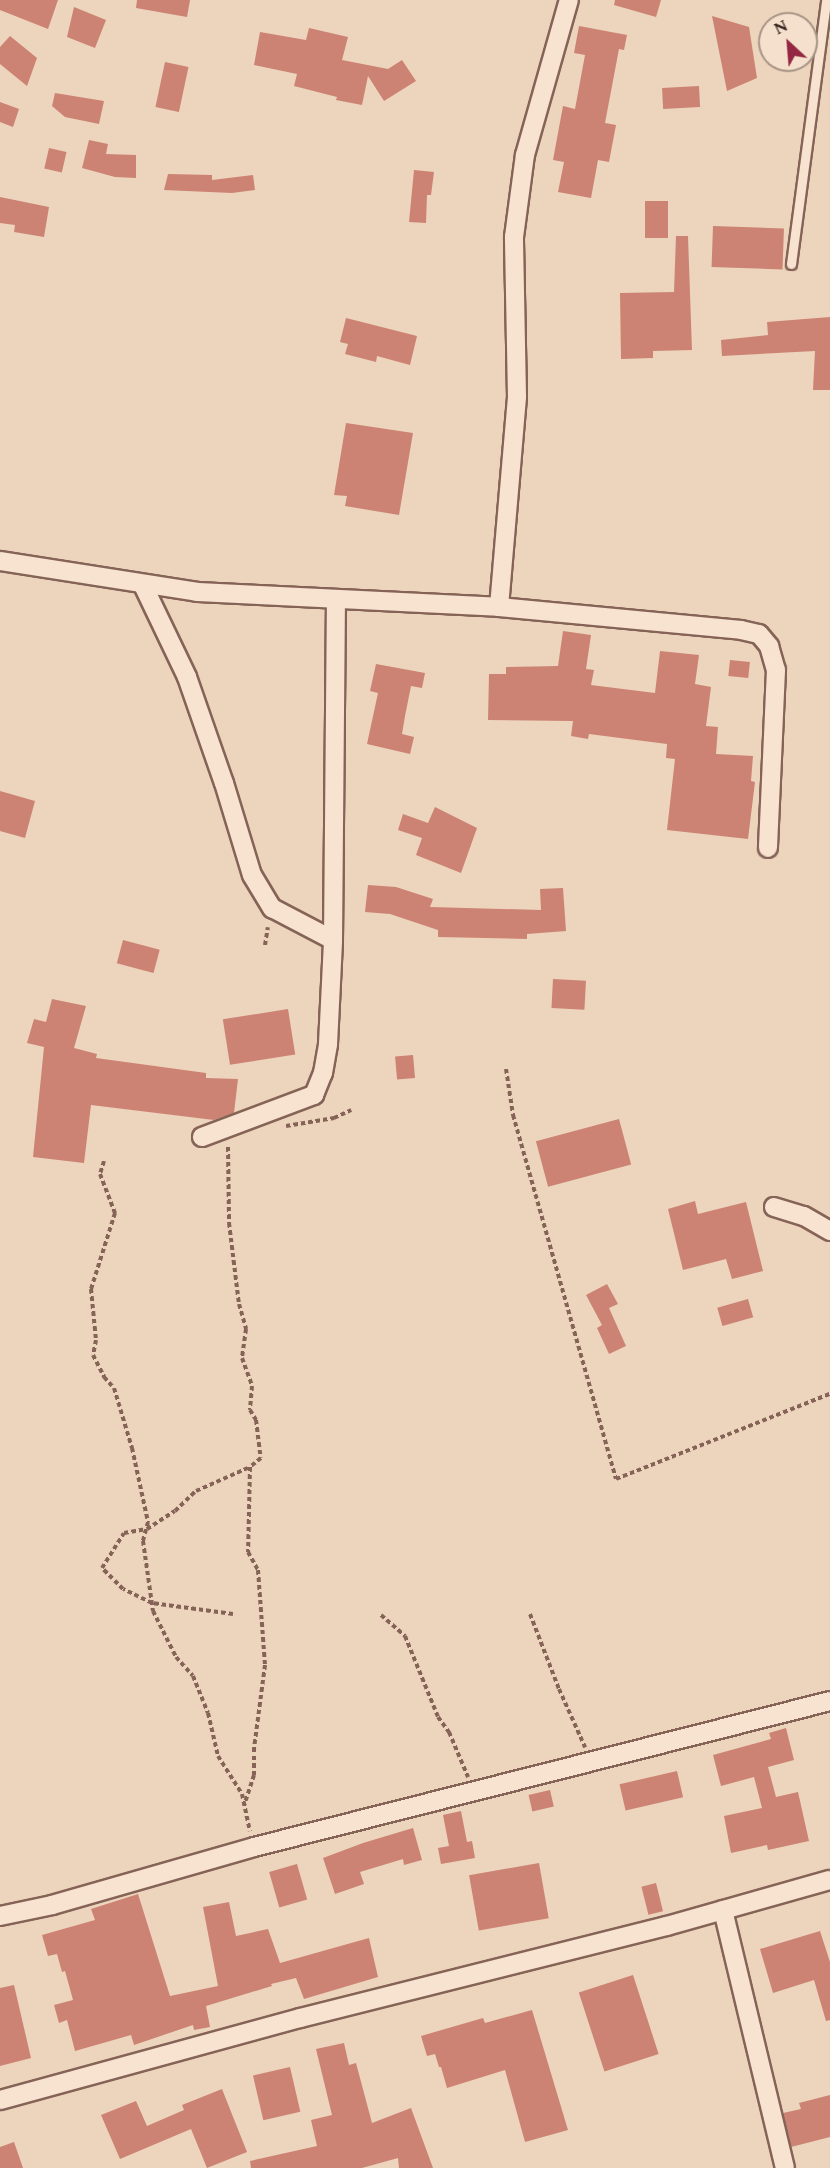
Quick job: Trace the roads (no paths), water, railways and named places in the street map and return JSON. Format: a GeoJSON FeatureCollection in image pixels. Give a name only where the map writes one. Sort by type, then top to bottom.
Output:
{"type":"FeatureCollection","features":[{"type":"Feature","properties":{"kind":"street"},"geometry":{"type":"LineString","coordinates":[[499,607],[517,397],[514,237],[525,155],[570,0]]}},
{"type":"Feature","properties":{"kind":"street"},"geometry":{"type":"LineString","coordinates":[[0,561],[197,592],[499,607],[741,630],[759,634],[769,646],[776,670],[768,848]]}},
{"type":"Feature","properties":{"kind":"street"},"geometry":{"type":"LineString","coordinates":[[143,585],[187,677],[224,783],[252,875],[272,908],[333,940]]}},
{"type":"Feature","properties":{"kind":"street"},"geometry":{"type":"LineString","coordinates":[[202,1137],[314,1095],[323,1073],[328,1044],[333,940],[336,600]]}},
{"type":"Feature","properties":{"kind":"street"},"geometry":{"type":"LineString","coordinates":[[774,1207],[804,1216],[830,1231]]}},
{"type":"Feature","properties":{"kind":"street"},"geometry":{"type":"LineString","coordinates":[[0,1916],[52,1905],[254,1847],[830,1701]]}},
{"type":"Feature","properties":{"kind":"street"},"geometry":{"type":"LineString","coordinates":[[0,2100],[300,2018],[723,1910],[830,1880]]}},
{"type":"Feature","properties":{"kind":"street"},"geometry":{"type":"LineString","coordinates":[[723,1910],[785,2168]]}},
{"type":"Feature","properties":{"kind":"lane"},"geometry":{"type":"LineString","coordinates":[[791,264],[826,0]]}}]}
